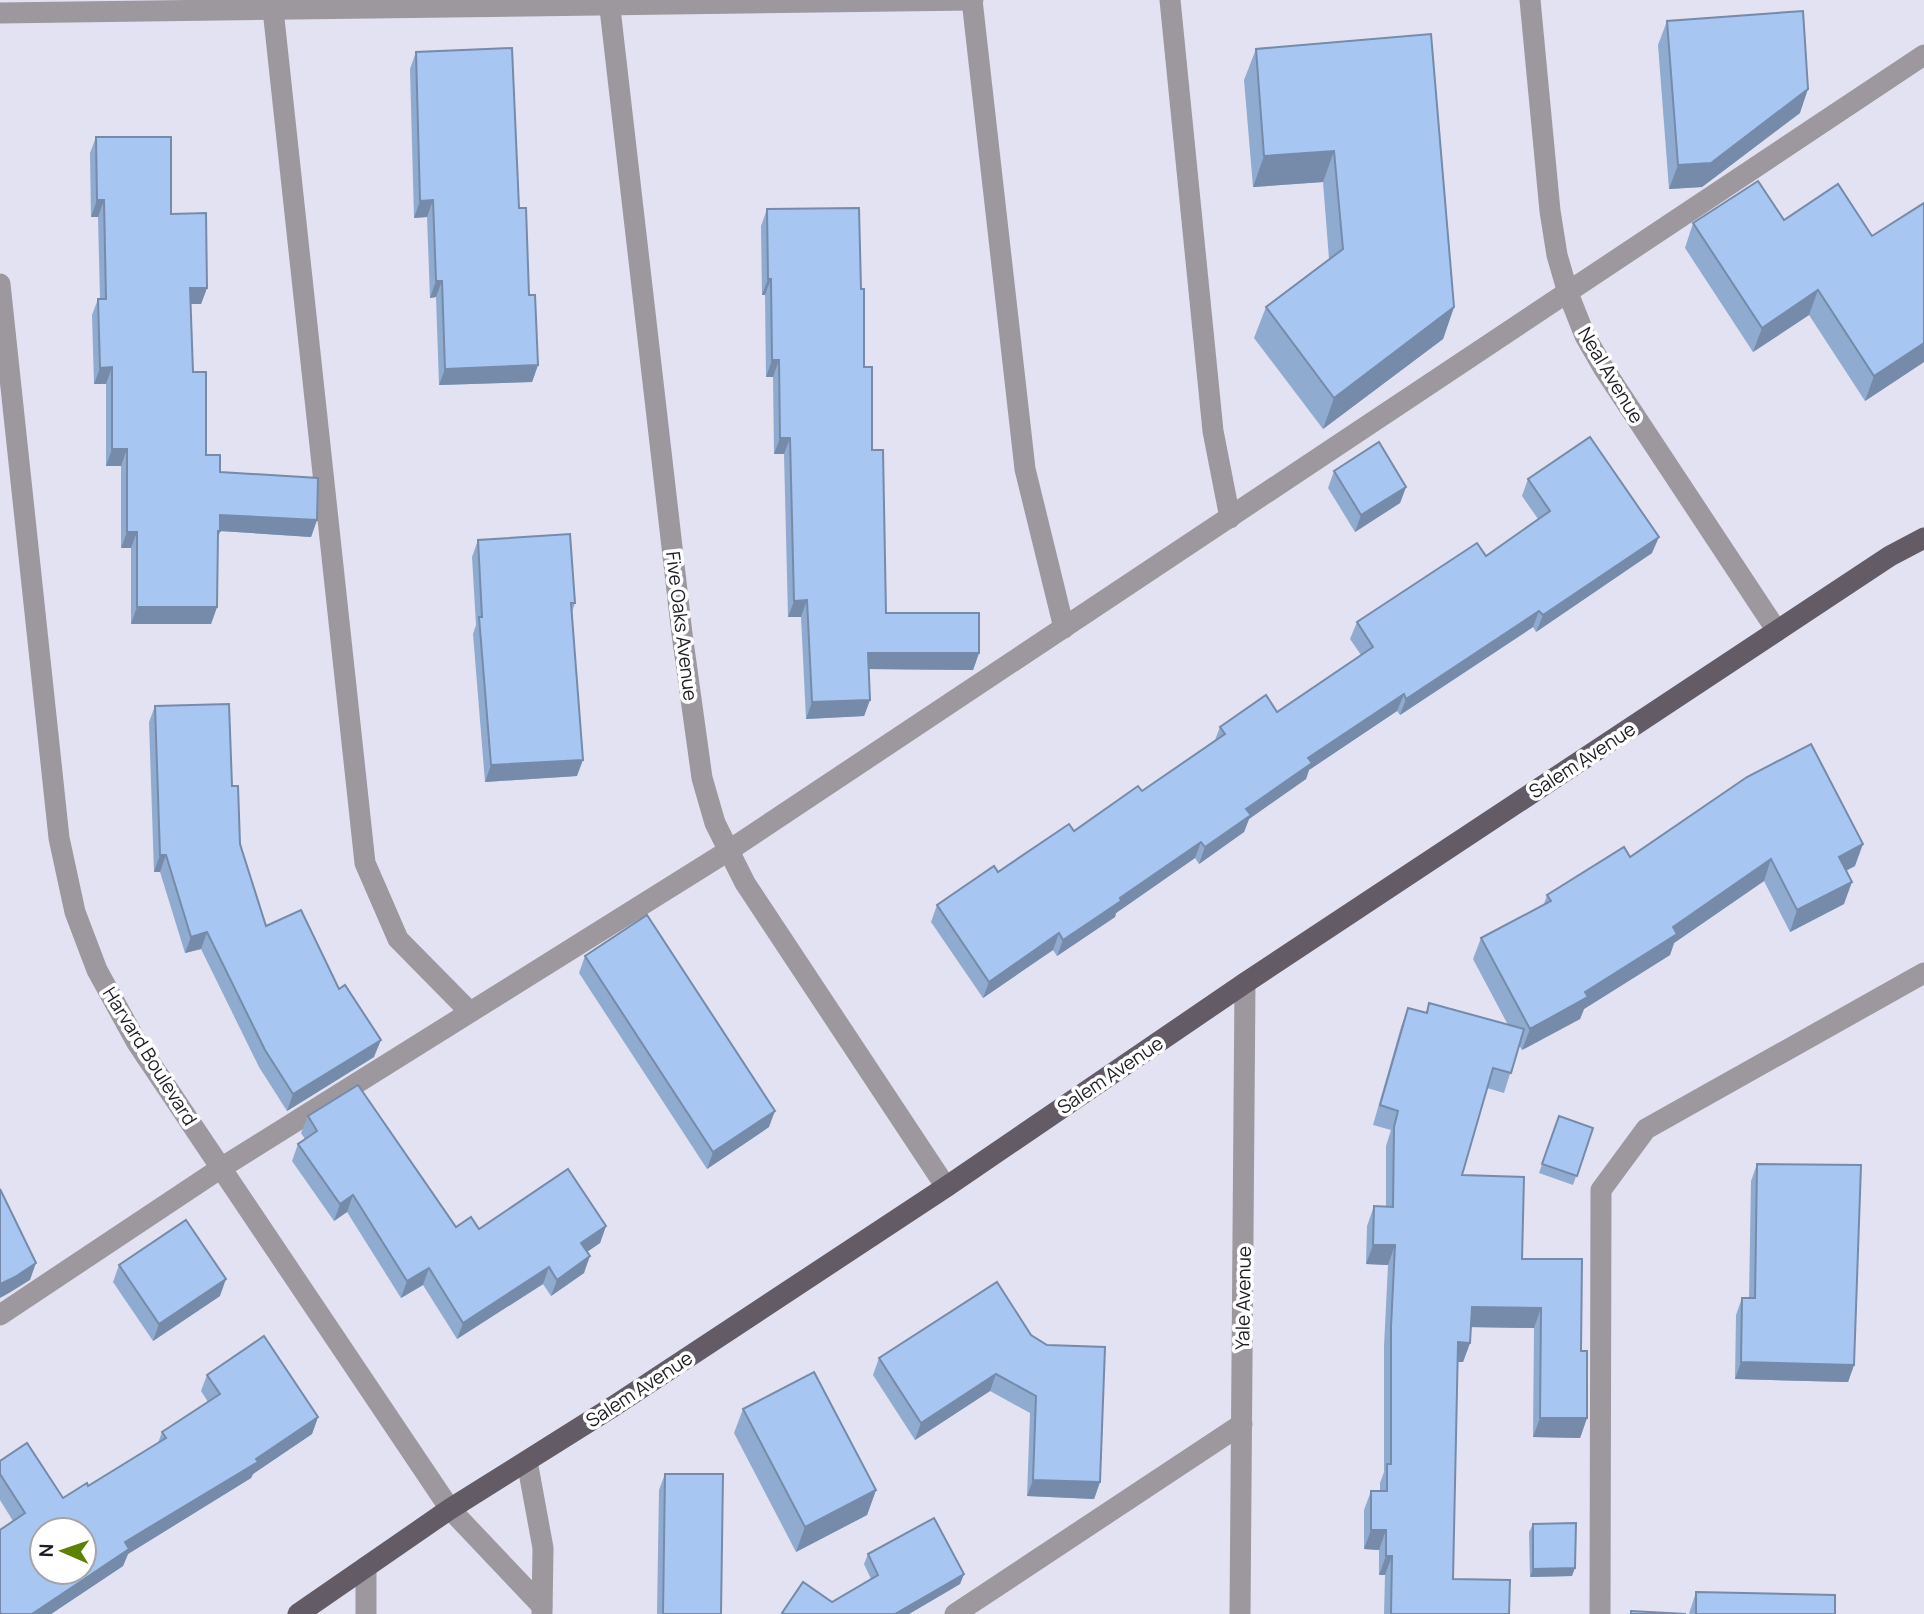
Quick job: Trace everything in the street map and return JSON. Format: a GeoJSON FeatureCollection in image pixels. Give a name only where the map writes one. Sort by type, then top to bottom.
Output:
{"type":"FeatureCollection","features":[{"type":"Feature","properties":{"kind":"main road","name":"Salem Avenue"},"geometry":{"type":"LineString","coordinates":[[298,1614],[450,1509],[614,1406],[946,1187],[1245,983],[1890,556],[1924,538]]}},
{"type":"Feature","properties":{"kind":"street"},"geometry":{"type":"LineString","coordinates":[[0,13],[272,4],[972,0],[1026,469],[1064,628]]}},
{"type":"Feature","properties":{"kind":"street"},"geometry":{"type":"LineString","coordinates":[[1170,0],[1213,431],[1230,518]]}},
{"type":"Feature","properties":{"kind":"street","name":"Neal Avenue"},"geometry":{"type":"LineString","coordinates":[[1530,0],[1550,211],[1567,293],[1585,336],[1604,369],[1777,631]]}},
{"type":"Feature","properties":{"kind":"street","name":"Five Oaks Avenue"},"geometry":{"type":"LineString","coordinates":[[609,2],[702,778],[715,823],[744,883],[946,1187]]}},
{"type":"Feature","properties":{"kind":"street"},"geometry":{"type":"LineString","coordinates":[[272,4],[365,863],[398,939],[470,1012]]}},
{"type":"Feature","properties":{"kind":"street"},"geometry":{"type":"LineString","coordinates":[[0,1315],[221,1168],[728,851],[1924,55]]}},
{"type":"Feature","properties":{"kind":"street","name":"Harvard Boulevard"},"geometry":{"type":"LineString","coordinates":[[0,284],[59,838],[75,912],[97,970],[137,1043],[450,1509],[542,1610]]}},
{"type":"Feature","properties":{"kind":"street"},"geometry":{"type":"LineString","coordinates":[[1600,1614],[1601,1190],[1646,1129],[1924,973]]}},
{"type":"Feature","properties":{"kind":"street","name":"Yale Avenue"},"geometry":{"type":"LineString","coordinates":[[1240,1614],[1245,983]]}},
{"type":"Feature","properties":{"kind":"street"},"geometry":{"type":"LineString","coordinates":[[955,1614],[1242,1424]]}},
{"type":"Feature","properties":{"kind":"street"},"geometry":{"type":"LineString","coordinates":[[527,1461],[543,1548],[542,1610]]}},
{"type":"Feature","properties":{"kind":"street"},"geometry":{"type":"LineString","coordinates":[[366,1567],[366,1614]]}},
{"type":"Feature","properties":{"kind":"building"},"geometry":{"type":"Polygon","coordinates":[[[1803,11],[1808,89],[1711,163],[1678,165],[1667,21],[1803,11]]]}},
{"type":"Feature","properties":{"kind":"building"},"geometry":{"type":"Polygon","coordinates":[[[1431,34],[1454,307],[1334,398],[1266,307],[1343,249],[1334,151],[1264,156],[1256,49],[1431,34]]]}},
{"type":"Feature","properties":{"kind":"building"},"geometry":{"type":"Polygon","coordinates":[[[512,48],[519,208],[526,208],[529,295],[535,295],[538,365],[445,369],[442,281],[436,281],[433,200],[420,201],[416,52],[512,48]]]}},
{"type":"Feature","properties":{"kind":"building"},"geometry":{"type":"Polygon","coordinates":[[[96,137],[171,137],[171,214],[206,213],[207,288],[190,288],[193,372],[206,372],[206,455],[220,455],[220,472],[318,478],[317,520],[220,515],[217,607],[137,607],[137,532],[127,532],[127,449],[112,449],[112,367],[100,368],[98,299],[106,299],[104,200],[97,200],[96,137]]]}},
{"type":"Feature","properties":{"kind":"building"},"geometry":{"type":"Polygon","coordinates":[[[1758,181],[1784,220],[1838,184],[1872,236],[1924,203],[1924,343],[1874,376],[1818,290],[1762,328],[1693,223],[1758,181]]]}},
{"type":"Feature","properties":{"kind":"building"},"geometry":{"type":"Polygon","coordinates":[[[859,208],[861,289],[864,289],[864,367],[872,367],[872,450],[883,450],[886,613],[979,613],[979,653],[868,653],[870,700],[812,702],[807,600],[794,601],[790,438],[780,438],[779,360],[772,360],[767,209],[859,208]]]}},
{"type":"Feature","properties":{"kind":"building"},"geometry":{"type":"Polygon","coordinates":[[[1590,437],[1659,537],[1543,615],[1539,611],[1406,699],[1404,694],[1308,758],[1312,763],[1246,809],[1251,815],[1205,847],[1201,842],[1063,940],[1059,933],[989,982],[937,905],[994,866],[998,872],[1069,824],[1074,831],[1138,786],[1142,791],[1225,734],[1220,727],[1266,695],[1277,712],[1373,647],[1357,622],[1477,543],[1486,556],[1550,511],[1528,479],[1590,437]]]}},
{"type":"Feature","properties":{"kind":"building"},"geometry":{"type":"Polygon","coordinates":[[[1379,442],[1406,487],[1361,515],[1334,471],[1379,442]]]}},
{"type":"Feature","properties":{"kind":"building"},"geometry":{"type":"Polygon","coordinates":[[[570,534],[575,603],[571,603],[583,760],[491,765],[479,617],[482,617],[478,540],[570,534]]]}},
{"type":"Feature","properties":{"kind":"building"},"geometry":{"type":"Polygon","coordinates":[[[229,704],[232,786],[238,786],[240,844],[266,926],[301,910],[339,989],[345,985],[381,1040],[293,1094],[265,1050],[207,932],[191,937],[166,855],[160,855],[155,706],[229,704]]]}},
{"type":"Feature","properties":{"kind":"building"},"geometry":{"type":"Polygon","coordinates":[[[1811,744],[1863,844],[1839,857],[1852,882],[1797,910],[1771,859],[1673,927],[1677,934],[1585,992],[1588,997],[1530,1029],[1481,938],[1551,901],[1547,895],[1624,847],[1630,857],[1747,777],[1811,744]]]}},
{"type":"Feature","properties":{"kind":"building"},"geometry":{"type":"Polygon","coordinates":[[[647,915],[775,1111],[713,1152],[585,956],[647,915]]]}},
{"type":"Feature","properties":{"kind":"building"},"geometry":{"type":"Polygon","coordinates":[[[1429,1003],[1524,1029],[1511,1073],[1493,1068],[1462,1175],[1524,1177],[1522,1259],[1582,1259],[1581,1351],[1587,1351],[1587,1418],[1540,1418],[1541,1308],[1472,1307],[1470,1343],[1458,1342],[1453,1579],[1510,1580],[1509,1614],[1391,1614],[1392,1556],[1386,1556],[1386,1530],[1371,1530],[1371,1491],[1387,1491],[1387,1464],[1391,1464],[1391,1327],[1395,1245],[1373,1245],[1374,1206],[1393,1207],[1394,1127],[1398,1111],[1380,1105],[1408,1008],[1427,1013],[1429,1003]]]}},
{"type":"Feature","properties":{"kind":"building"},"geometry":{"type":"Polygon","coordinates":[[[358,1085],[456,1227],[471,1217],[479,1229],[568,1169],[606,1226],[581,1243],[590,1256],[557,1280],[549,1267],[463,1323],[429,1268],[407,1281],[353,1195],[340,1204],[298,1144],[317,1131],[308,1116],[358,1085]]]}},
{"type":"Feature","properties":{"kind":"building"},"geometry":{"type":"Polygon","coordinates":[[[1559,1116],[1593,1128],[1577,1176],[1542,1164],[1559,1116]]]}},
{"type":"Feature","properties":{"kind":"building"},"geometry":{"type":"Polygon","coordinates":[[[1757,1164],[1861,1165],[1854,1365],[1741,1362],[1742,1298],[1755,1298],[1757,1164]]]}},
{"type":"Feature","properties":{"kind":"building"},"geometry":{"type":"Polygon","coordinates":[[[0,1189],[36,1263],[0,1284],[0,1189]]]}},
{"type":"Feature","properties":{"kind":"building"},"geometry":{"type":"Polygon","coordinates":[[[186,1220],[226,1279],[159,1324],[119,1265],[186,1220]]]}},
{"type":"Feature","properties":{"kind":"building"},"geometry":{"type":"Polygon","coordinates":[[[997,1282],[1031,1335],[1047,1345],[1105,1347],[1100,1482],[1033,1480],[1036,1396],[996,1374],[921,1423],[879,1358],[997,1282]]]}},
{"type":"Feature","properties":{"kind":"building"},"geometry":{"type":"Polygon","coordinates":[[[264,1336],[318,1417],[256,1459],[258,1462],[125,1542],[129,1549],[98,1570],[98,1516],[28,1516],[28,1586],[74,1586],[32,1614],[1,1614],[0,1530],[25,1513],[0,1474],[0,1461],[27,1443],[63,1498],[87,1483],[88,1486],[166,1438],[162,1432],[220,1394],[207,1375],[264,1336]]]}},
{"type":"Feature","properties":{"kind":"building"},"geometry":{"type":"Polygon","coordinates":[[[814,1372],[876,1490],[805,1527],[743,1409],[814,1372]]]}},
{"type":"Feature","properties":{"kind":"building"},"geometry":{"type":"Polygon","coordinates":[[[665,1474],[723,1474],[721,1614],[663,1614],[665,1474]]]}},
{"type":"Feature","properties":{"kind":"building"},"geometry":{"type":"Polygon","coordinates":[[[934,1518],[964,1574],[895,1614],[782,1613],[803,1582],[832,1602],[878,1575],[868,1554],[934,1518]]]}},
{"type":"Feature","properties":{"kind":"building"},"geometry":{"type":"Polygon","coordinates":[[[1576,1523],[1575,1568],[1533,1569],[1533,1524],[1576,1523]]]}},
{"type":"Feature","properties":{"kind":"building"},"geometry":{"type":"Polygon","coordinates":[[[1696,1592],[1835,1595],[1835,1614],[1696,1614],[1696,1592]]]}},
{"type":"Feature","properties":{"kind":"building"},"geometry":{"type":"Polygon","coordinates":[[[1631,1611],[1686,1614],[1631,1614],[1631,1611]]]}}]}
